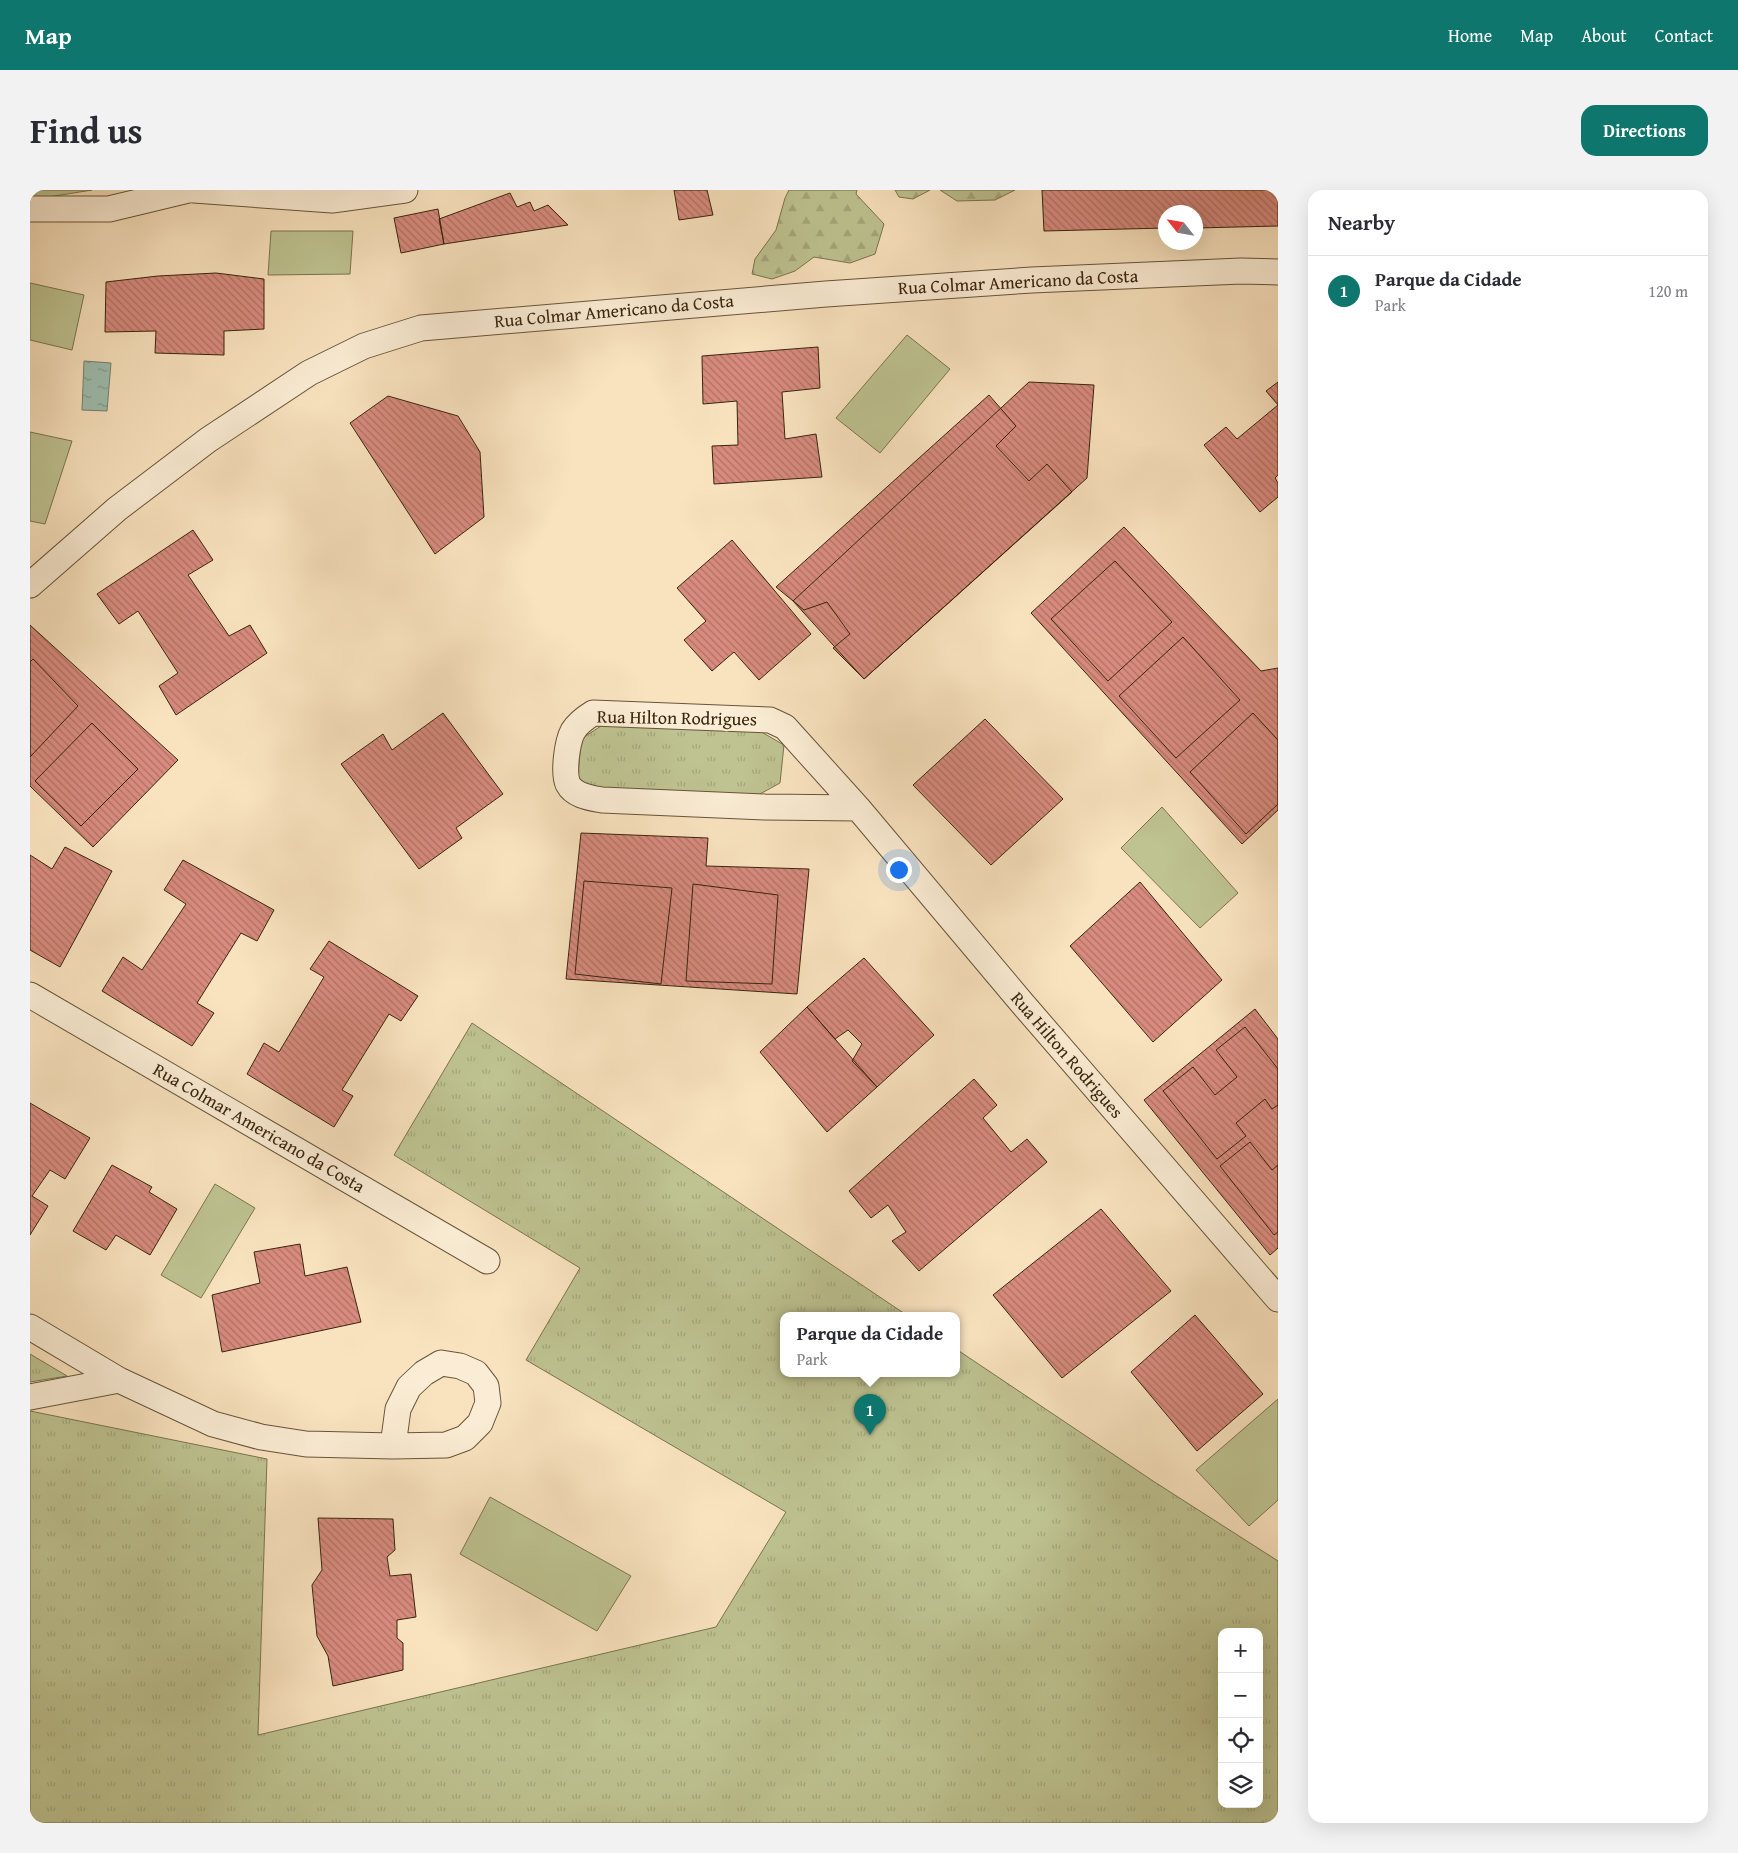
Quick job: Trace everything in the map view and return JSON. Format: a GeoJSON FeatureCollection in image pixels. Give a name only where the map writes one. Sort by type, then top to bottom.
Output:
{"type":"FeatureCollection","features":[{"type":"Feature","properties":{"kind":"street"},"geometry":{"type":"LineString","coordinates":[[30,210],[108,209],[188,190]]}},
{"type":"Feature","properties":{"kind":"street"},"geometry":{"type":"LineString","coordinates":[[194,190],[332,200],[405,190]]}},
{"type":"Feature","properties":{"kind":"street","name":"Rua Colmar Americano da Costa"},"geometry":{"type":"LineString","coordinates":[[30,585],[117,509],[208,440],[309,373],[364,346],[421,328],[826,294],[963,285],[1231,271],[1278,272]]}},
{"type":"Feature","properties":{"kind":"street","name":"Rua Hilton Rodrigues"},"geometry":{"type":"LineString","coordinates":[[858,808],[756,807],[602,800],[586,797],[576,792],[568,785],[564,771],[572,734],[583,719],[593,713],[770,720],[786,727],[858,808],[1048,1033],[1278,1300]]}},
{"type":"Feature","properties":{"kind":"street","name":"Rua Colmar Americano da Costa"},"geometry":{"type":"LineString","coordinates":[[30,995],[487,1261]]}},
{"type":"Feature","properties":{"kind":"street"},"geometry":{"type":"LineString","coordinates":[[30,1327],[119,1380],[213,1424],[261,1437],[306,1444],[393,1446]]}},
{"type":"Feature","properties":{"kind":"street"},"geometry":{"type":"LineString","coordinates":[[30,1397],[119,1380]]}},
{"type":"Feature","properties":{"kind":"green space"},"geometry":{"type":"Polygon","coordinates":[[[30,190],[92,190],[36,199],[30,197],[30,190]]]}},
{"type":"Feature","properties":{"kind":"green space"},"geometry":{"type":"Polygon","coordinates":[[[789,190],[857,190],[856,194],[884,224],[875,254],[850,263],[814,257],[795,271],[772,279],[752,274],[755,259],[776,230],[789,190]]]}},
{"type":"Feature","properties":{"kind":"green space"},"geometry":{"type":"Polygon","coordinates":[[[895,190],[930,190],[913,199],[899,197],[895,190]]]}},
{"type":"Feature","properties":{"kind":"green space"},"geometry":{"type":"Polygon","coordinates":[[[940,190],[1015,190],[995,200],[957,201],[940,190]]]}},
{"type":"Feature","properties":{"kind":"green space"},"geometry":{"type":"Polygon","coordinates":[[[271,231],[353,231],[350,274],[268,275],[271,231]]]}},
{"type":"Feature","properties":{"kind":"green space"},"geometry":{"type":"Polygon","coordinates":[[[30,283],[84,295],[72,350],[30,340],[30,283]]]}},
{"type":"Feature","properties":{"kind":"green space"},"geometry":{"type":"Polygon","coordinates":[[[907,335],[950,369],[880,453],[836,418],[907,335]]]}},
{"type":"Feature","properties":{"kind":"green space"},"geometry":{"type":"Polygon","coordinates":[[[30,432],[72,441],[45,524],[30,521],[30,432]]]}},
{"type":"Feature","properties":{"kind":"green space"},"geometry":{"type":"Polygon","coordinates":[[[604,724],[758,730],[784,745],[780,783],[749,800],[596,794],[578,777],[581,739],[604,724]]]}},
{"type":"Feature","properties":{"kind":"green space"},"geometry":{"type":"Polygon","coordinates":[[[1162,807],[1238,893],[1200,928],[1121,848],[1162,807]]]}},
{"type":"Feature","properties":{"kind":"green space"},"geometry":{"type":"Polygon","coordinates":[[[472,1023],[902,1312],[780,1312],[780,1377],[960,1377],[960,1352],[1153,1481],[1278,1561],[1278,1823],[30,1823],[30,1411],[267,1459],[258,1735],[716,1627],[786,1512],[526,1360],[580,1268],[394,1155],[472,1023]]]}},
{"type":"Feature","properties":{"kind":"green space"},"geometry":{"type":"Polygon","coordinates":[[[215,1184],[255,1208],[201,1298],[161,1275],[215,1184]]]}},
{"type":"Feature","properties":{"kind":"green space"},"geometry":{"type":"Polygon","coordinates":[[[30,1354],[67,1376],[30,1382],[30,1354]]]}},
{"type":"Feature","properties":{"kind":"green space"},"geometry":{"type":"Polygon","coordinates":[[[1278,1399],[1278,1500],[1249,1526],[1196,1470],[1278,1399]]]}},
{"type":"Feature","properties":{"kind":"green space"},"geometry":{"type":"Polygon","coordinates":[[[490,1497],[631,1576],[597,1631],[460,1554],[490,1497]]]}},
{"type":"Feature","properties":{"kind":"water"},"geometry":{"type":"Polygon","coordinates":[[[84,361],[111,363],[107,411],[82,410],[84,361]]]}},
{"type":"Feature","properties":{"kind":"building"},"geometry":{"type":"Polygon","coordinates":[[[674,190],[707,190],[713,215],[679,220],[674,190]]]}},
{"type":"Feature","properties":{"kind":"building"},"geometry":{"type":"Polygon","coordinates":[[[1042,190],[1278,190],[1278,226],[1203,228],[1203,205],[1158,205],[1158,228],[1044,231],[1042,190]]]}},
{"type":"Feature","properties":{"kind":"building"},"geometry":{"type":"Polygon","coordinates":[[[510,193],[517,207],[530,202],[534,211],[548,205],[568,225],[444,244],[439,219],[510,193]]]}},
{"type":"Feature","properties":{"kind":"building"},"geometry":{"type":"Polygon","coordinates":[[[438,209],[444,244],[401,253],[394,218],[438,209]]]}},
{"type":"Feature","properties":{"kind":"building"},"geometry":{"type":"Polygon","coordinates":[[[216,273],[264,279],[264,329],[224,331],[224,355],[155,353],[156,331],[105,332],[106,282],[158,276],[216,273]]]}},
{"type":"Feature","properties":{"kind":"building"},"geometry":{"type":"Polygon","coordinates":[[[818,347],[820,388],[782,392],[785,439],[816,434],[822,477],[714,484],[712,446],[738,445],[737,401],[703,404],[702,356],[818,347]]]}},
{"type":"Feature","properties":{"kind":"building"},"geometry":{"type":"Polygon","coordinates":[[[1029,382],[1094,385],[1087,478],[864,679],[793,601],[1029,382]]]}},
{"type":"Feature","properties":{"kind":"building"},"geometry":{"type":"Polygon","coordinates":[[[1278,382],[1278,405],[1266,391],[1278,382]]]}},
{"type":"Feature","properties":{"kind":"building"},"geometry":{"type":"Polygon","coordinates":[[[989,395],[1016,426],[996,446],[1029,481],[1047,464],[1072,492],[864,679],[833,648],[850,634],[827,602],[804,610],[776,587],[989,395]]]}},
{"type":"Feature","properties":{"kind":"building"},"geometry":{"type":"Polygon","coordinates":[[[388,396],[458,416],[480,452],[484,517],[435,554],[350,423],[388,396]]]}},
{"type":"Feature","properties":{"kind":"building"},"geometry":{"type":"Polygon","coordinates":[[[1278,405],[1278,475],[1275,478],[1278,483],[1278,497],[1260,512],[1204,445],[1226,427],[1237,439],[1278,405]]]}},
{"type":"Feature","properties":{"kind":"building"},"geometry":{"type":"Polygon","coordinates":[[[1124,527],[1261,671],[1278,668],[1278,810],[1242,844],[1031,613],[1124,527]]]}},
{"type":"Feature","properties":{"kind":"building"},"geometry":{"type":"Polygon","coordinates":[[[193,530],[213,560],[188,575],[229,636],[250,625],[267,653],[176,715],[159,686],[178,673],[138,611],[119,624],[97,594],[193,530]]]}},
{"type":"Feature","properties":{"kind":"building"},"geometry":{"type":"Polygon","coordinates":[[[732,540],[811,634],[759,680],[734,652],[712,671],[684,640],[706,621],[677,588],[732,540]]]}},
{"type":"Feature","properties":{"kind":"building"},"geometry":{"type":"Polygon","coordinates":[[[1115,561],[1172,622],[1108,681],[1051,619],[1115,561]]]}},
{"type":"Feature","properties":{"kind":"building"},"geometry":{"type":"Polygon","coordinates":[[[30,625],[178,760],[93,847],[30,786],[30,625]]]}},
{"type":"Feature","properties":{"kind":"building"},"geometry":{"type":"Polygon","coordinates":[[[1183,637],[1240,700],[1176,758],[1119,696],[1183,637]]]}},
{"type":"Feature","properties":{"kind":"building"},"geometry":{"type":"Polygon","coordinates":[[[33,659],[78,706],[30,757],[30,662],[33,659]]]}},
{"type":"Feature","properties":{"kind":"building"},"geometry":{"type":"Polygon","coordinates":[[[443,713],[503,794],[456,828],[462,838],[419,869],[341,764],[383,734],[392,750],[443,713]]]}},
{"type":"Feature","properties":{"kind":"building"},"geometry":{"type":"Polygon","coordinates":[[[1253,713],[1278,740],[1278,804],[1246,834],[1190,772],[1253,713]]]}},
{"type":"Feature","properties":{"kind":"building"},"geometry":{"type":"Polygon","coordinates":[[[985,719],[1063,799],[991,865],[913,785],[985,719]]]}},
{"type":"Feature","properties":{"kind":"building"},"geometry":{"type":"Polygon","coordinates":[[[92,723],[138,769],[81,826],[35,781],[92,723]]]}},
{"type":"Feature","properties":{"kind":"building"},"geometry":{"type":"Polygon","coordinates":[[[581,833],[708,838],[706,866],[809,869],[797,994],[566,979],[581,833]]]}},
{"type":"Feature","properties":{"kind":"building"},"geometry":{"type":"Polygon","coordinates":[[[65,847],[112,871],[60,967],[30,950],[30,855],[52,869],[65,847]]]}},
{"type":"Feature","properties":{"kind":"building"},"geometry":{"type":"Polygon","coordinates":[[[183,860],[274,910],[257,941],[241,933],[197,1003],[214,1013],[192,1046],[102,991],[123,957],[142,970],[186,904],[164,890],[183,860]]]}},
{"type":"Feature","properties":{"kind":"building"},"geometry":{"type":"Polygon","coordinates":[[[584,881],[672,888],[661,984],[575,974],[584,881]]]}},
{"type":"Feature","properties":{"kind":"building"},"geometry":{"type":"Polygon","coordinates":[[[1140,882],[1222,980],[1153,1042],[1070,946],[1140,882]]]}},
{"type":"Feature","properties":{"kind":"building"},"geometry":{"type":"Polygon","coordinates":[[[693,884],[778,895],[772,984],[686,981],[693,884]]]}},
{"type":"Feature","properties":{"kind":"building"},"geometry":{"type":"Polygon","coordinates":[[[329,941],[418,996],[401,1021],[389,1014],[342,1090],[353,1096],[334,1127],[247,1074],[264,1043],[279,1052],[324,977],[310,969],[329,941]]]}},
{"type":"Feature","properties":{"kind":"building"},"geometry":{"type":"Polygon","coordinates":[[[864,958],[934,1035],[877,1087],[852,1061],[862,1044],[848,1030],[835,1039],[807,1007],[864,958]]]}},
{"type":"Feature","properties":{"kind":"building"},"geometry":{"type":"Polygon","coordinates":[[[807,1007],[877,1087],[827,1132],[760,1052],[807,1007]]]}},
{"type":"Feature","properties":{"kind":"building"},"geometry":{"type":"Polygon","coordinates":[[[1255,1009],[1278,1039],[1278,1248],[1270,1255],[1144,1100],[1255,1009]]]}},
{"type":"Feature","properties":{"kind":"building"},"geometry":{"type":"Polygon","coordinates":[[[1245,1027],[1278,1069],[1278,1105],[1272,1109],[1265,1099],[1236,1123],[1246,1136],[1217,1159],[1163,1091],[1193,1067],[1215,1095],[1237,1077],[1216,1050],[1245,1027]]]}},
{"type":"Feature","properties":{"kind":"building"},"geometry":{"type":"Polygon","coordinates":[[[974,1079],[997,1105],[983,1118],[1011,1152],[1027,1139],[1047,1162],[919,1271],[892,1241],[906,1232],[888,1205],[871,1218],[849,1191],[974,1079]]]}},
{"type":"Feature","properties":{"kind":"building"},"geometry":{"type":"Polygon","coordinates":[[[30,1103],[90,1138],[65,1179],[50,1170],[32,1196],[48,1206],[30,1235],[30,1103]]]}},
{"type":"Feature","properties":{"kind":"building"},"geometry":{"type":"Polygon","coordinates":[[[1250,1142],[1272,1170],[1278,1165],[1278,1232],[1274,1235],[1220,1166],[1250,1142]]]}},
{"type":"Feature","properties":{"kind":"building"},"geometry":{"type":"Polygon","coordinates":[[[112,1165],[152,1187],[149,1192],[177,1209],[150,1255],[116,1235],[106,1250],[73,1231],[112,1165]]]}},
{"type":"Feature","properties":{"kind":"building"},"geometry":{"type":"Polygon","coordinates":[[[1101,1209],[1171,1291],[1062,1378],[993,1295],[1101,1209]]]}},
{"type":"Feature","properties":{"kind":"building"},"geometry":{"type":"Polygon","coordinates":[[[300,1244],[305,1276],[347,1267],[361,1322],[222,1352],[212,1295],[260,1283],[254,1252],[300,1244]]]}},
{"type":"Feature","properties":{"kind":"building"},"geometry":{"type":"Polygon","coordinates":[[[1195,1315],[1263,1394],[1197,1451],[1131,1372],[1195,1315]]]}},
{"type":"Feature","properties":{"kind":"building"},"geometry":{"type":"Polygon","coordinates":[[[318,1518],[393,1519],[395,1550],[387,1557],[390,1576],[411,1574],[416,1617],[397,1620],[397,1638],[403,1643],[403,1670],[333,1686],[328,1656],[317,1636],[312,1585],[322,1570],[318,1518]]]}},
{"type":"Feature","properties":{"kind":"place","name":"Parque da Cidade"},"geometry":{"type":"Point","coordinates":[870,1435]}}]}
